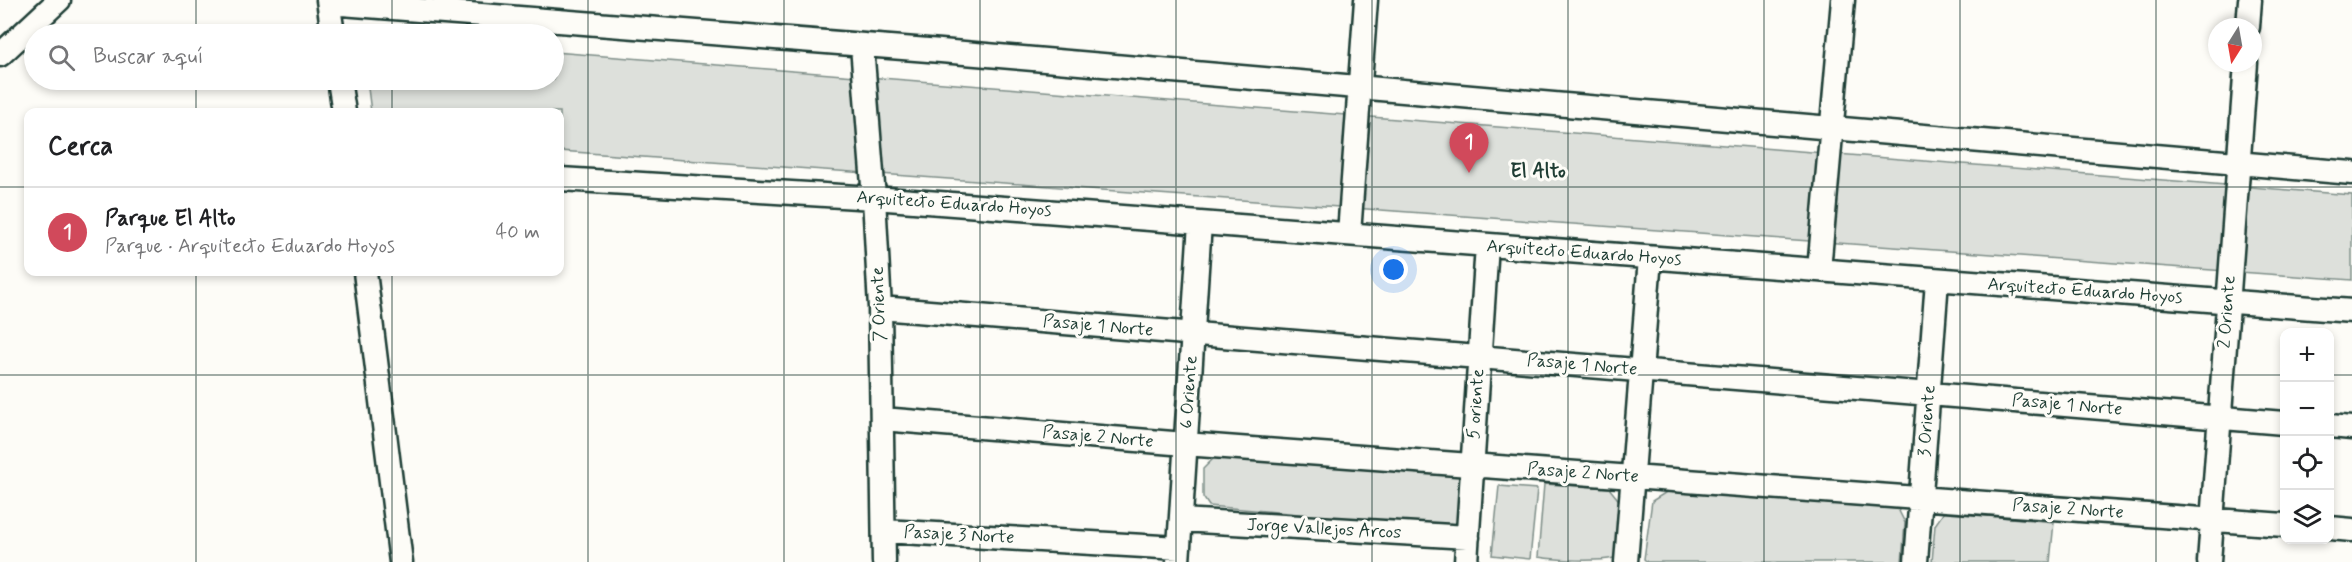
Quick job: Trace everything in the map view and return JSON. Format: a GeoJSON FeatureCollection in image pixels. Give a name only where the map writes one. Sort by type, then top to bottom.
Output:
{"type":"FeatureCollection","features":[{"type":"Feature","properties":{"kind":"street"},"geometry":{"type":"LineString","coordinates":[[33,24],[59,0]]}},
{"type":"Feature","properties":{"kind":"street"},"geometry":{"type":"LineString","coordinates":[[1349,234],[1366,0]]}},
{"type":"Feature","properties":{"kind":"street"},"geometry":{"type":"LineString","coordinates":[[1819,270],[1843,0]]}},
{"type":"Feature","properties":{"kind":"street"},"geometry":{"type":"LineString","coordinates":[[2249,18],[2250,0]]}},
{"type":"Feature","properties":{"kind":"street"},"geometry":{"type":"LineString","coordinates":[[331,24],[328,1],[405,4],[862,46],[2352,173]]}},
{"type":"Feature","properties":{"kind":"street"},"geometry":{"type":"LineString","coordinates":[[0,55],[24,33]]}},
{"type":"Feature","properties":{"kind":"street","name":"7 Oriente"},"geometry":{"type":"LineString","coordinates":[[862,46],[880,308],[884,562]]}},
{"type":"Feature","properties":{"kind":"street","name":"2 Oriente"},"geometry":{"type":"LineString","coordinates":[[2209,562],[2245,72]]}},
{"type":"Feature","properties":{"kind":"street"},"geometry":{"type":"LineString","coordinates":[[341,90],[343,108]]}},
{"type":"Feature","properties":{"kind":"street","name":"Arquitecto Eduardo Hoyos"},"geometry":{"type":"LineString","coordinates":[[564,178],[874,198],[2352,311]]}},
{"type":"Feature","properties":{"kind":"street","name":"6 Oriente"},"geometry":{"type":"LineString","coordinates":[[1178,555],[1200,223]]}},
{"type":"Feature","properties":{"kind":"street","name":"5 oriente"},"geometry":{"type":"LineString","coordinates":[[1466,562],[1486,245]]}},
{"type":"Feature","properties":{"kind":"street"},"geometry":{"type":"LineString","coordinates":[[1626,562],[1650,258]]}},
{"type":"Feature","properties":{"kind":"street"},"geometry":{"type":"LineString","coordinates":[[365,276],[401,562]]}},
{"type":"Feature","properties":{"kind":"street","name":"3 Oriente"},"geometry":{"type":"LineString","coordinates":[[1916,562],[1937,280]]}},
{"type":"Feature","properties":{"kind":"street","name":"Pasaje 1 Norte"},"geometry":{"type":"LineString","coordinates":[[880,308],[2280,423]]}},
{"type":"Feature","properties":{"kind":"street","name":"Pasaje 2 Norte"},"geometry":{"type":"LineString","coordinates":[[882,418],[1185,444],[2280,525]]}},
{"type":"Feature","properties":{"kind":"street"},"geometry":{"type":"LineString","coordinates":[[2334,426],[2352,428]]}},
{"type":"Feature","properties":{"kind":"street","name":"Jorge Vallejos Arcos"},"geometry":{"type":"LineString","coordinates":[[1181,520],[1468,537]]}},
{"type":"Feature","properties":{"kind":"street"},"geometry":{"type":"LineString","coordinates":[[2334,528],[2352,530]]}},
{"type":"Feature","properties":{"kind":"street","name":"Pasaje 3 Norte"},"geometry":{"type":"LineString","coordinates":[[884,531],[1178,555]]}},
{"type":"Feature","properties":{"kind":"street"},"geometry":{"type":"LineString","coordinates":[[1466,562],[1473,562]]}},
{"type":"Feature","properties":{"kind":"shaded area"},"geometry":{"type":"Polygon","coordinates":[[[564,53],[2352,195],[2352,280],[564,151],[564,108],[370,108],[368,90],[564,90],[564,53]]]}},
{"type":"Feature","properties":{"kind":"shaded area"},"geometry":{"type":"Polygon","coordinates":[[[1215,457],[1456,473],[1465,480],[1464,519],[1454,528],[1209,506],[1203,497],[1203,469],[1215,457]]]}},
{"type":"Feature","properties":{"kind":"shaded area"},"geometry":{"type":"Polygon","coordinates":[[[1544,484],[1609,488],[1621,503],[1614,558],[1577,560],[1538,557],[1544,484]]]}},
{"type":"Feature","properties":{"kind":"shaded area"},"geometry":{"type":"Polygon","coordinates":[[[1499,486],[1537,489],[1530,559],[1492,555],[1499,486]]]}},
{"type":"Feature","properties":{"kind":"shaded area"},"geometry":{"type":"Polygon","coordinates":[[[1668,491],[1898,509],[1905,523],[1902,562],[1647,562],[1644,559],[1652,501],[1668,491]]]}},
{"type":"Feature","properties":{"kind":"shaded area"},"geometry":{"type":"Polygon","coordinates":[[[1944,512],[2054,522],[2050,562],[1932,562],[1935,525],[1944,512]]]}},
{"type":"Feature","properties":{"kind":"place","name":"Parque El Alto"},"geometry":{"type":"Point","coordinates":[1469,173]}},
{"type":"Feature","properties":{"kind":"district","name":"El Alto"},"geometry":{"type":"Point","coordinates":[1538,171]}}]}
